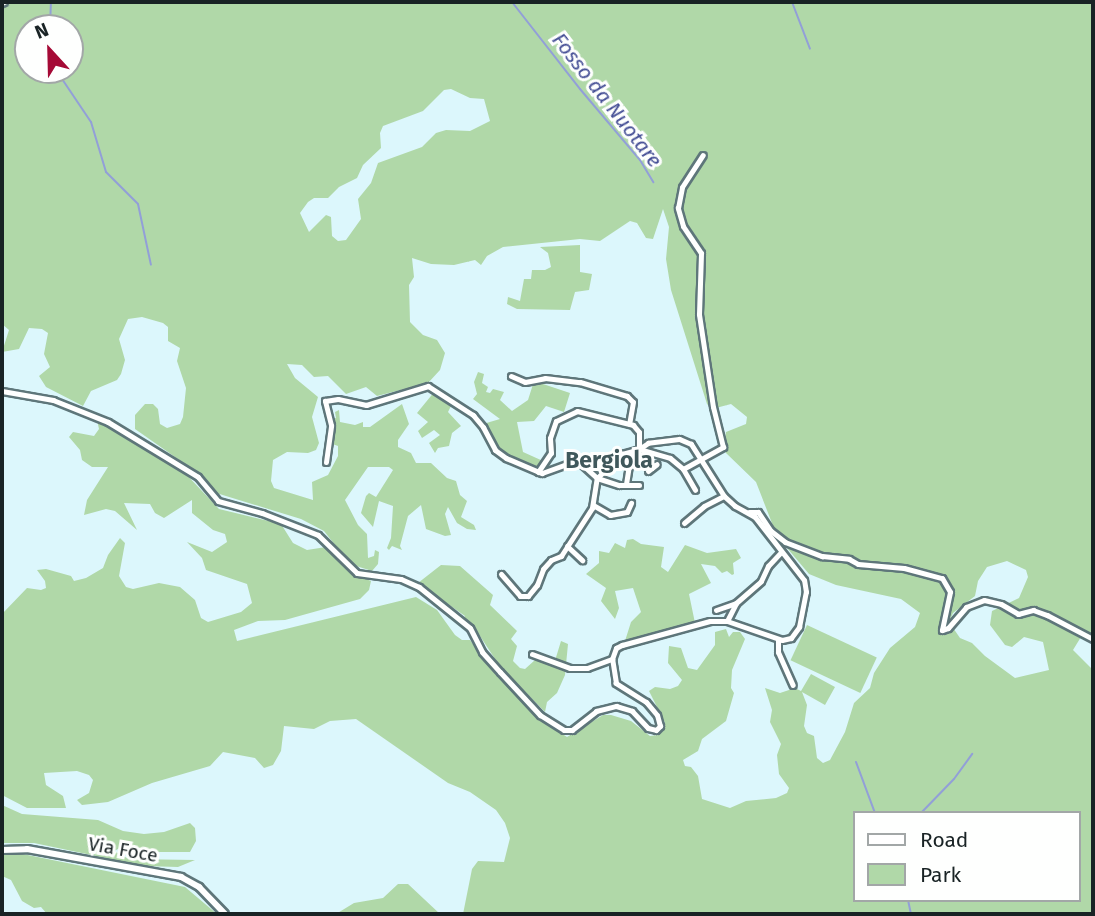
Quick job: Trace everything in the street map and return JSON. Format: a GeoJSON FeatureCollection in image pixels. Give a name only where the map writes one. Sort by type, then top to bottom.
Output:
{"type":"FeatureCollection","features":[{"type":"Feature","properties":{"kind":"main road","name":"Via Foce"},"geometry":{"type":"LineString","coordinates":[[2,850],[27,849],[181,877],[199,887],[225,914]]}},
{"type":"Feature","properties":{"kind":"street"},"geometry":{"type":"LineString","coordinates":[[683,469],[723,447],[713,407],[699,314],[701,253],[682,226],[678,208],[682,187],[703,155]]}},
{"type":"Feature","properties":{"kind":"street"},"geometry":{"type":"LineString","coordinates":[[511,376],[525,382],[545,378],[580,382],[626,396],[633,402],[629,424]]}},
{"type":"Feature","properties":{"kind":"street"},"geometry":{"type":"LineString","coordinates":[[326,462],[331,425],[324,403],[334,400],[366,405],[396,394],[430,387],[473,415],[495,450],[538,472],[546,472],[575,460],[597,478],[622,485],[639,485]]}},
{"type":"Feature","properties":{"kind":"street"},"geometry":{"type":"LineString","coordinates":[[2,391],[52,400],[108,422],[198,477],[218,501],[262,513],[318,535],[356,573],[401,579],[419,587],[470,628],[482,652],[534,708],[558,728],[572,730],[596,711],[617,706],[632,711],[648,729],[656,730],[660,726],[657,715],[646,702],[616,683],[612,659],[616,648],[710,621],[727,621],[778,639],[791,638],[797,632],[806,592],[804,580],[762,524],[724,496],[691,444],[679,439],[653,441],[619,455],[597,478],[593,505],[567,546],[558,559],[551,559],[542,569],[537,585],[524,597],[501,574]]}},
{"type":"Feature","properties":{"kind":"street"},"geometry":{"type":"LineString","coordinates":[[538,472],[551,453],[550,438],[556,421],[580,410],[629,424],[639,432],[639,449],[622,485]]}},
{"type":"Feature","properties":{"kind":"street"},"geometry":{"type":"LineString","coordinates":[[639,449],[660,454],[683,469],[695,490]]}},
{"type":"Feature","properties":{"kind":"street"},"geometry":{"type":"LineString","coordinates":[[648,471],[657,464]]}},
{"type":"Feature","properties":{"kind":"street"},"geometry":{"type":"LineString","coordinates":[[684,523],[704,506],[724,496]]}},
{"type":"Feature","properties":{"kind":"street"},"geometry":{"type":"LineString","coordinates":[[593,505],[610,515],[628,512],[631,503]]}},
{"type":"Feature","properties":{"kind":"street"},"geometry":{"type":"LineString","coordinates":[[749,512],[758,512],[771,531],[785,542],[822,556],[849,559],[858,564],[904,568],[942,578],[950,592],[942,630],[966,607],[985,600],[1001,604],[1018,614],[1033,610],[1093,639]]}},
{"type":"Feature","properties":{"kind":"street"},"geometry":{"type":"LineString","coordinates":[[567,546],[582,560]]}},
{"type":"Feature","properties":{"kind":"street"},"geometry":{"type":"LineString","coordinates":[[716,610],[736,603],[761,581],[768,566],[781,552]]}},
{"type":"Feature","properties":{"kind":"street"},"geometry":{"type":"LineString","coordinates":[[727,621],[736,603]]}},
{"type":"Feature","properties":{"kind":"street"},"geometry":{"type":"LineString","coordinates":[[778,639],[778,652],[793,685]]}},
{"type":"Feature","properties":{"kind":"street"},"geometry":{"type":"LineString","coordinates":[[532,654],[570,668],[587,668],[612,659]]}},
{"type":"Feature","properties":{"kind":"green space"},"geometry":{"type":"Polygon","coordinates":[[[2,2],[1093,2],[1093,636],[1084,632],[1073,650],[1093,670],[1093,914],[463,914],[472,869],[478,861],[504,862],[510,838],[505,823],[496,810],[470,792],[448,783],[356,719],[330,721],[314,729],[284,726],[281,751],[273,765],[264,768],[255,758],[223,752],[210,766],[152,783],[108,802],[82,805],[77,800],[89,793],[93,780],[89,775],[77,771],[44,773],[46,785],[63,796],[66,808],[27,808],[2,795],[2,614],[27,588],[46,588],[45,581],[37,570],[46,569],[71,576],[74,581],[86,578],[103,568],[120,538],[125,543],[119,576],[126,587],[133,589],[159,583],[180,587],[195,600],[201,618],[208,622],[241,612],[252,603],[247,584],[206,570],[202,558],[187,542],[212,552],[227,542],[225,534],[213,530],[192,513],[192,500],[164,518],[155,513],[150,504],[124,503],[137,530],[115,511],[106,509],[84,515],[87,500],[108,467],[92,467],[82,460],[80,450],[69,437],[73,432],[94,436],[99,429],[97,420],[185,473],[219,509],[281,524],[293,543],[307,550],[326,547],[349,572],[371,581],[369,590],[360,599],[285,620],[258,621],[234,630],[237,641],[416,597],[437,610],[455,635],[462,640],[470,640],[489,667],[542,721],[567,737],[603,715],[631,721],[650,736],[658,735],[665,723],[649,691],[655,687],[670,689],[678,686],[682,680],[668,663],[669,646],[681,648],[688,668],[697,670],[715,645],[715,632],[726,629],[729,637],[733,632],[740,632],[745,639],[732,670],[731,688],[734,693],[726,721],[702,739],[698,751],[683,760],[685,766],[691,767],[698,776],[702,799],[730,808],[746,801],[776,798],[787,793],[789,788],[779,774],[777,755],[781,744],[770,722],[772,710],[765,688],[780,693],[795,688],[801,691],[811,674],[835,687],[825,705],[802,692],[807,705],[804,726],[807,733],[814,736],[817,758],[823,763],[830,760],[845,732],[854,703],[870,688],[874,673],[890,648],[915,627],[920,613],[901,599],[836,585],[809,574],[777,536],[756,482],[726,453],[724,447],[726,432],[746,424],[747,417],[731,404],[712,409],[707,404],[671,290],[666,259],[669,227],[663,209],[653,239],[646,238],[637,223],[630,221],[600,241],[580,239],[503,247],[487,256],[481,265],[475,260],[454,265],[431,264],[412,258],[414,277],[409,285],[410,322],[423,335],[437,340],[445,353],[440,370],[428,383],[377,396],[366,387],[346,394],[328,376],[314,377],[302,365],[287,364],[295,378],[318,397],[312,417],[319,443],[316,450],[308,453],[287,452],[273,460],[271,481],[274,488],[313,500],[312,482],[328,475],[338,456],[338,446],[330,443],[335,438],[332,419],[336,418],[335,412],[339,410],[340,422],[355,425],[363,422],[363,427],[370,427],[402,404],[409,424],[398,440],[398,447],[411,453],[416,463],[431,463],[447,478],[456,481],[460,495],[467,501],[461,517],[474,525],[476,530],[467,529],[457,523],[448,507],[445,514],[451,535],[445,536],[426,529],[421,505],[408,516],[400,546],[402,550],[392,546],[389,550],[387,548],[391,538],[393,506],[379,501],[373,527],[361,513],[366,496],[369,493],[376,497],[393,470],[389,467],[368,467],[345,500],[358,525],[367,534],[368,558],[374,556],[375,550],[379,552],[378,564],[372,571],[350,564],[324,531],[301,519],[213,492],[205,478],[135,429],[135,415],[145,404],[153,404],[158,409],[160,424],[167,428],[180,424],[183,417],[186,388],[177,361],[180,348],[168,341],[168,327],[163,323],[142,317],[128,319],[119,339],[125,360],[121,374],[117,380],[91,391],[83,406],[46,387],[39,376],[50,367],[44,354],[48,333],[42,329],[29,328],[19,349],[2,352],[9,330],[2,324],[2,2]],[[451,89],[444,90],[423,111],[383,126],[380,133],[381,148],[363,165],[357,178],[339,187],[328,198],[314,198],[300,213],[309,232],[326,215],[331,217],[332,236],[338,241],[346,240],[361,219],[358,199],[371,183],[378,163],[422,147],[436,133],[446,130],[470,131],[490,121],[484,99],[470,98],[451,89]],[[1007,561],[987,567],[978,581],[975,596],[953,613],[949,622],[960,638],[972,643],[1015,678],[1049,670],[1043,642],[1024,637],[1012,647],[1005,645],[990,625],[992,611],[1019,598],[1028,577],[1026,570],[1007,561]]]}},
{"type":"Feature","properties":{"kind":"green space"},"geometry":{"type":"Polygon","coordinates":[[[580,245],[580,272],[592,274],[589,290],[575,292],[570,310],[517,309],[507,304],[508,297],[520,301],[524,279],[531,279],[532,270],[551,267],[548,253],[540,247],[580,245]]]}},
{"type":"Feature","properties":{"kind":"green space"},"geometry":{"type":"Polygon","coordinates":[[[478,372],[484,374],[482,383],[488,387],[486,392],[490,393],[493,389],[504,392],[500,400],[512,411],[528,400],[534,381],[570,393],[564,412],[546,406],[534,421],[517,422],[523,452],[543,461],[537,470],[504,455],[492,444],[483,424],[500,419],[473,399],[477,394],[474,382],[478,372]]]}},
{"type":"Feature","properties":{"kind":"green space"},"geometry":{"type":"Polygon","coordinates":[[[435,391],[452,404],[448,412],[461,426],[452,433],[449,446],[438,448],[435,453],[429,443],[440,435],[434,430],[422,438],[418,431],[428,422],[417,413],[435,391]]]}},
{"type":"Feature","properties":{"kind":"green space"},"geometry":{"type":"Polygon","coordinates":[[[633,539],[641,544],[664,547],[661,567],[668,572],[685,545],[707,553],[736,549],[741,558],[733,563],[732,575],[727,571],[722,573],[715,566],[701,564],[711,583],[689,594],[695,623],[625,641],[631,622],[641,612],[633,588],[615,591],[619,608],[615,619],[601,601],[606,588],[586,574],[599,563],[599,551],[609,553],[615,543],[625,548],[627,540],[633,539]]]}},
{"type":"Feature","properties":{"kind":"green space"},"geometry":{"type":"Polygon","coordinates":[[[441,565],[460,566],[493,595],[490,605],[517,631],[511,639],[517,646],[513,661],[520,668],[525,669],[535,660],[554,664],[561,641],[568,644],[565,675],[557,693],[547,702],[545,712],[499,665],[478,633],[463,619],[465,616],[418,583],[441,565]]]}},
{"type":"Feature","properties":{"kind":"green space"},"geometry":{"type":"Polygon","coordinates":[[[807,625],[877,658],[860,693],[791,660],[807,625]]]}},
{"type":"Feature","properties":{"kind":"green space"},"geometry":{"type":"Polygon","coordinates":[[[2,805],[22,814],[98,820],[123,831],[144,834],[164,832],[190,823],[195,828],[196,841],[190,852],[151,852],[126,845],[114,851],[129,859],[195,860],[178,867],[144,866],[34,843],[2,843],[2,805]]]}},
{"type":"Feature","properties":{"kind":"green space"},"geometry":{"type":"Polygon","coordinates":[[[13,852],[185,887],[217,914],[47,914],[41,907],[34,908],[22,901],[11,880],[2,876],[2,855],[13,852]]]}},
{"type":"Feature","properties":{"kind":"green space"},"geometry":{"type":"Polygon","coordinates":[[[398,884],[408,884],[440,914],[336,914],[354,903],[383,898],[398,884]]]}},
{"type":"Feature","properties":{"kind":"waterway"},"geometry":{"type":"LineString","coordinates":[[51,2],[51,14]]}},
{"type":"Feature","properties":{"kind":"waterway","name":"Fosso da Nuotare"},"geometry":{"type":"LineString","coordinates":[[512,2],[640,160],[653,182]]}},
{"type":"Feature","properties":{"kind":"waterway"},"geometry":{"type":"LineString","coordinates":[[792,2],[810,49]]}},
{"type":"Feature","properties":{"kind":"waterway"},"geometry":{"type":"LineString","coordinates":[[876,2],[880,3]]}},
{"type":"Feature","properties":{"kind":"waterway"},"geometry":{"type":"LineString","coordinates":[[65,84],[91,122],[106,172],[138,204],[151,265]]}},
{"type":"Feature","properties":{"kind":"waterway"},"geometry":{"type":"LineString","coordinates":[[923,811],[954,779],[972,754]]}},
{"type":"Feature","properties":{"kind":"waterway"},"geometry":{"type":"LineString","coordinates":[[856,762],[874,811]]}},
{"type":"Feature","properties":{"kind":"waterway"},"geometry":{"type":"LineString","coordinates":[[908,902],[911,914]]}},
{"type":"Feature","properties":{"kind":"district","name":"Bergiola"},"geometry":{"type":"Point","coordinates":[609,460]}}]}
